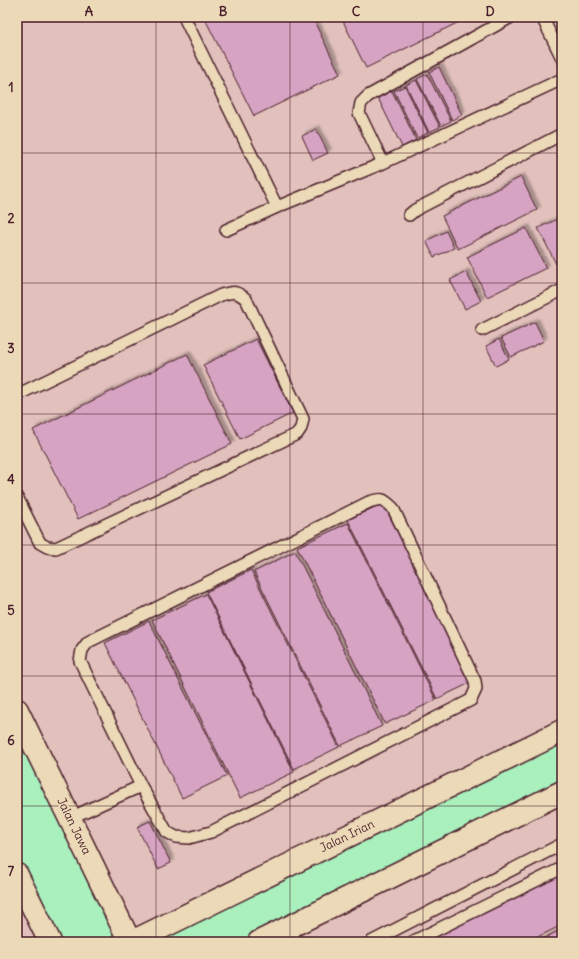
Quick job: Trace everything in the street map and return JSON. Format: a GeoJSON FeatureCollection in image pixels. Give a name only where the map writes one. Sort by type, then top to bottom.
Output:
{"type":"FeatureCollection","features":[{"type":"Feature","properties":{"kind":"street","name":"Jalan Jawa"},"geometry":{"type":"LineString","coordinates":[[17,710],[131,942]]}},
{"type":"Feature","properties":{"kind":"street","name":"Jalan Irian"},"geometry":{"type":"LineString","coordinates":[[131,942],[562,731]]}},
{"type":"Feature","properties":{"kind":"street"},"geometry":{"type":"LineString","coordinates":[[260,942],[293,934],[562,792]]}},
{"type":"Feature","properties":{"kind":"street"},"geometry":{"type":"LineString","coordinates":[[17,875],[50,942]]}},
{"type":"Feature","properties":{"kind":"lane"},"geometry":{"type":"LineString","coordinates":[[184,17],[277,207]]}},
{"type":"Feature","properties":{"kind":"lane"},"geometry":{"type":"LineString","coordinates":[[383,163],[359,112],[361,103],[368,96],[512,17]]}},
{"type":"Feature","properties":{"kind":"lane"},"geometry":{"type":"LineString","coordinates":[[542,17],[562,58]]}},
{"type":"Feature","properties":{"kind":"lane"},"geometry":{"type":"LineString","coordinates":[[226,230],[383,163],[562,79]]}},
{"type":"Feature","properties":{"kind":"lane"},"geometry":{"type":"LineString","coordinates":[[409,215],[415,210],[562,134]]}},
{"type":"Feature","properties":{"kind":"lane"},"geometry":{"type":"LineString","coordinates":[[482,330],[562,290]]}},
{"type":"Feature","properties":{"kind":"lane"},"geometry":{"type":"LineString","coordinates":[[17,395],[221,295],[233,292],[240,294],[246,299],[303,419],[301,428],[297,434],[56,548],[47,547],[40,543],[17,497]]}},
{"type":"Feature","properties":{"kind":"lane"},"geometry":{"type":"LineString","coordinates":[[383,499],[386,501],[392,508],[475,681],[476,689],[471,700],[211,832],[189,838],[176,837],[167,832],[141,786],[80,661],[82,650],[88,642],[369,502],[383,499]]}},
{"type":"Feature","properties":{"kind":"lane"},"geometry":{"type":"LineString","coordinates":[[70,818],[141,786]]}},
{"type":"Feature","properties":{"kind":"lane"},"geometry":{"type":"LineString","coordinates":[[371,942],[562,844]]}},
{"type":"Feature","properties":{"kind":"lane"},"geometry":{"type":"LineString","coordinates":[[412,942],[562,868]]}},
{"type":"Feature","properties":{"kind":"shaded area"},"geometry":{"type":"Polygon","coordinates":[[[17,17],[562,17],[562,942],[17,942],[17,17]]]}},
{"type":"Feature","properties":{"kind":"green space"},"geometry":{"type":"Polygon","coordinates":[[[17,714],[130,942],[49,942],[17,876],[17,714]]]}},
{"type":"Feature","properties":{"kind":"green space"},"geometry":{"type":"Polygon","coordinates":[[[562,731],[562,792],[259,942],[132,942],[562,731]]]}},
{"type":"Feature","properties":{"kind":"building"},"geometry":{"type":"Polygon","coordinates":[[[204,17],[312,17],[340,74],[254,116],[204,17]]]}},
{"type":"Feature","properties":{"kind":"building"},"geometry":{"type":"Polygon","coordinates":[[[341,17],[469,17],[366,68],[341,17]]]}},
{"type":"Feature","properties":{"kind":"building"},"geometry":{"type":"Polygon","coordinates":[[[439,67],[462,115],[452,120],[429,72],[439,67]]]}},
{"type":"Feature","properties":{"kind":"building"},"geometry":{"type":"Polygon","coordinates":[[[427,74],[451,121],[441,126],[417,79],[427,74]]]}},
{"type":"Feature","properties":{"kind":"building"},"geometry":{"type":"Polygon","coordinates":[[[416,80],[440,127],[429,132],[406,85],[416,80]]]}},
{"type":"Feature","properties":{"kind":"building"},"geometry":{"type":"Polygon","coordinates":[[[405,86],[428,133],[417,138],[394,91],[405,86]]]}},
{"type":"Feature","properties":{"kind":"building"},"geometry":{"type":"Polygon","coordinates":[[[392,91],[416,140],[402,147],[378,98],[392,91]]]}},
{"type":"Feature","properties":{"kind":"building"},"geometry":{"type":"Polygon","coordinates":[[[316,129],[328,153],[313,160],[302,136],[316,129]]]}},
{"type":"Feature","properties":{"kind":"building"},"geometry":{"type":"Polygon","coordinates":[[[521,177],[537,210],[458,249],[442,216],[521,177]]]}},
{"type":"Feature","properties":{"kind":"building"},"geometry":{"type":"Polygon","coordinates":[[[562,217],[562,260],[556,264],[538,228],[562,217]]]}},
{"type":"Feature","properties":{"kind":"building"},"geometry":{"type":"Polygon","coordinates":[[[526,228],[546,268],[487,297],[467,257],[526,228]]]}},
{"type":"Feature","properties":{"kind":"building"},"geometry":{"type":"Polygon","coordinates":[[[446,231],[454,248],[434,257],[426,241],[446,231]]]}},
{"type":"Feature","properties":{"kind":"building"},"geometry":{"type":"Polygon","coordinates":[[[466,272],[481,301],[465,309],[450,280],[466,272]]]}},
{"type":"Feature","properties":{"kind":"building"},"geometry":{"type":"Polygon","coordinates":[[[535,322],[544,341],[511,357],[501,338],[535,322]]]}},
{"type":"Feature","properties":{"kind":"building"},"geometry":{"type":"Polygon","coordinates":[[[256,339],[293,413],[240,439],[203,365],[256,339]]]}},
{"type":"Feature","properties":{"kind":"building"},"geometry":{"type":"Polygon","coordinates":[[[499,339],[509,359],[496,366],[486,346],[499,339]]]}},
{"type":"Feature","properties":{"kind":"building"},"geometry":{"type":"Polygon","coordinates":[[[187,354],[232,444],[78,519],[33,430],[187,354]]]}},
{"type":"Feature","properties":{"kind":"building"},"geometry":{"type":"Polygon","coordinates":[[[383,503],[472,682],[437,699],[348,520],[383,503]]]}},
{"type":"Feature","properties":{"kind":"building"},"geometry":{"type":"Polygon","coordinates":[[[348,523],[436,700],[385,724],[297,547],[348,523]]]}},
{"type":"Feature","properties":{"kind":"building"},"geometry":{"type":"Polygon","coordinates":[[[295,551],[382,726],[340,746],[254,572],[295,551]]]}},
{"type":"Feature","properties":{"kind":"building"},"geometry":{"type":"Polygon","coordinates":[[[251,570],[339,747],[294,769],[206,592],[251,570]]]}},
{"type":"Feature","properties":{"kind":"building"},"geometry":{"type":"Polygon","coordinates":[[[206,594],[294,772],[240,798],[152,620],[206,594]]]}},
{"type":"Feature","properties":{"kind":"building"},"geometry":{"type":"Polygon","coordinates":[[[149,621],[227,776],[182,798],[105,643],[149,621]]]}},
{"type":"Feature","properties":{"kind":"building"},"geometry":{"type":"Polygon","coordinates":[[[150,821],[171,863],[158,869],[137,827],[150,821]]]}},
{"type":"Feature","properties":{"kind":"building"},"geometry":{"type":"Polygon","coordinates":[[[562,873],[562,925],[527,942],[424,942],[562,873]]]}},
{"type":"Feature","properties":{"kind":"building"},"geometry":{"type":"Polygon","coordinates":[[[562,929],[562,942],[537,942],[562,929]]]}}]}
